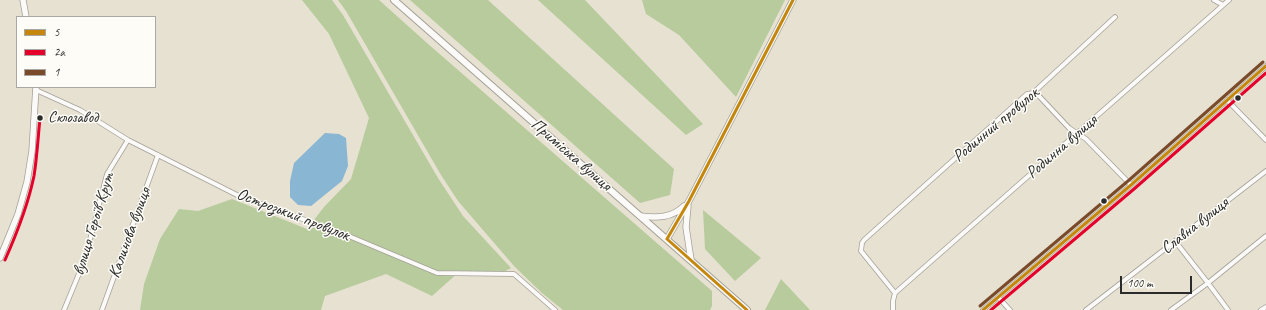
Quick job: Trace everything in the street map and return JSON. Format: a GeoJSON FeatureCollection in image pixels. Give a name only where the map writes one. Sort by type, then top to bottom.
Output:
{"type":"FeatureCollection","features":[{"type":"Feature","properties":{"kind":"main road"},"geometry":{"type":"LineString","coordinates":[[23,0],[26,16]]}},
{"type":"Feature","properties":{"kind":"main road","name":"Приміська вулиця"},"geometry":{"type":"LineString","coordinates":[[394,0],[748,310]]}},
{"type":"Feature","properties":{"kind":"main road"},"geometry":{"type":"LineString","coordinates":[[668,240],[792,0]]}},
{"type":"Feature","properties":{"kind":"main road"},"geometry":{"type":"LineString","coordinates":[[0,258],[3,245],[18,214],[27,182],[32,151],[36,88]]}},
{"type":"Feature","properties":{"kind":"main road"},"geometry":{"type":"LineString","coordinates":[[640,216],[665,217],[677,212],[689,201]]}},
{"type":"Feature","properties":{"kind":"main road"},"geometry":{"type":"LineString","coordinates":[[689,201],[686,226],[691,260]]}},
{"type":"Feature","properties":{"kind":"street"},"geometry":{"type":"LineString","coordinates":[[1214,0],[1223,5]]}},
{"type":"Feature","properties":{"kind":"street","name":"Родинна вулиця"},"geometry":{"type":"LineString","coordinates":[[895,293],[1229,0]]}},
{"type":"Feature","properties":{"kind":"street","name":"Родинний провулок"},"geometry":{"type":"LineString","coordinates":[[895,293],[861,251],[864,240],[1027,94],[1033,93],[1115,17]]}},
{"type":"Feature","properties":{"kind":"street"},"geometry":{"type":"LineString","coordinates":[[983,310],[1131,185],[1266,66]]}},
{"type":"Feature","properties":{"kind":"street","name":"Острозький провулок"},"geometry":{"type":"LineString","coordinates":[[36,88],[80,110],[128,140],[239,196],[344,234],[437,273],[514,274],[555,310]]}},
{"type":"Feature","properties":{"kind":"street"},"geometry":{"type":"LineString","coordinates":[[1033,93],[1039,96],[1069,128],[1086,139],[1131,185]]}},
{"type":"Feature","properties":{"kind":"street"},"geometry":{"type":"LineString","coordinates":[[1227,100],[1266,140]]}},
{"type":"Feature","properties":{"kind":"street","name":"вулиця Героїв Крут"},"geometry":{"type":"LineString","coordinates":[[64,310],[85,259],[107,174],[128,140]]}},
{"type":"Feature","properties":{"kind":"street","name":"Калинова вулиця"},"geometry":{"type":"LineString","coordinates":[[102,310],[158,155]]}},
{"type":"Feature","properties":{"kind":"street","name":"Славна вулиця"},"geometry":{"type":"LineString","coordinates":[[1086,310],[1266,171]]}},
{"type":"Feature","properties":{"kind":"street"},"geometry":{"type":"LineString","coordinates":[[1171,310],[1208,283],[1266,236]]}},
{"type":"Feature","properties":{"kind":"street"},"geometry":{"type":"LineString","coordinates":[[1175,241],[1228,310]]}},
{"type":"Feature","properties":{"kind":"street"},"geometry":{"type":"LineString","coordinates":[[893,310],[895,293]]}},
{"type":"Feature","properties":{"kind":"street"},"geometry":{"type":"LineString","coordinates":[[998,297],[1010,310]]}},
{"type":"Feature","properties":{"kind":"street"},"geometry":{"type":"LineString","coordinates":[[1261,310],[1266,307]]}},
{"type":"Feature","properties":{"kind":"green space"},"geometry":{"type":"Polygon","coordinates":[[[302,0],[332,0],[343,15],[438,178],[463,216],[511,268],[502,273],[459,272],[432,296],[386,274],[325,296],[321,310],[140,310],[144,284],[160,239],[179,209],[198,211],[232,199],[307,229],[324,207],[351,179],[369,118],[329,34],[302,0]]]}},
{"type":"Feature","properties":{"kind":"green space"},"geometry":{"type":"Polygon","coordinates":[[[338,0],[379,0],[712,291],[712,306],[710,310],[563,310],[542,293],[514,266],[458,201],[441,175],[346,11],[338,0]]]}},
{"type":"Feature","properties":{"kind":"green space"},"geometry":{"type":"Polygon","coordinates":[[[410,0],[488,0],[674,169],[670,195],[640,203],[410,0]]]}},
{"type":"Feature","properties":{"kind":"green space"},"geometry":{"type":"Polygon","coordinates":[[[538,0],[585,0],[703,124],[686,135],[538,0]]]}},
{"type":"Feature","properties":{"kind":"green space"},"geometry":{"type":"Polygon","coordinates":[[[642,0],[785,0],[736,97],[679,35],[646,14],[642,0]]]}},
{"type":"Feature","properties":{"kind":"green space"},"geometry":{"type":"Polygon","coordinates":[[[703,210],[761,258],[735,281],[705,249],[703,210]]]}},
{"type":"Feature","properties":{"kind":"green space"},"geometry":{"type":"Polygon","coordinates":[[[781,279],[810,310],[765,310],[781,279]]]}},
{"type":"Feature","properties":{"kind":"water"},"geometry":{"type":"Polygon","coordinates":[[[325,133],[339,134],[346,138],[348,166],[342,181],[311,206],[298,205],[290,197],[290,181],[294,163],[325,133]]]}},
{"type":"Feature","properties":{"kind":"transit line","name":"5"},"geometry":{"type":"LineString","coordinates":[[667,239],[689,201],[793,0]]}},
{"type":"Feature","properties":{"kind":"transit line","name":"1"},"geometry":{"type":"LineString","coordinates":[[980,306],[1128,181],[1263,62]]}},
{"type":"Feature","properties":{"kind":"transit line","name":"5"},"geometry":{"type":"LineString","coordinates":[[983,310],[1131,185],[1266,66]]}},
{"type":"Feature","properties":{"kind":"transit line","name":"2а"},"geometry":{"type":"LineString","coordinates":[[991,310],[1134,189],[1266,73]]}},
{"type":"Feature","properties":{"kind":"transit line","name":"2а"},"geometry":{"type":"LineString","coordinates":[[5,260],[22,219],[32,187],[40,118]]}},
{"type":"Feature","properties":{"kind":"transit line","name":"5"},"geometry":{"type":"LineString","coordinates":[[667,239],[747,310]]}},
{"type":"Feature","properties":{"kind":"place","name":"Склозавод"},"geometry":{"type":"Point","coordinates":[40,118]}}]}
